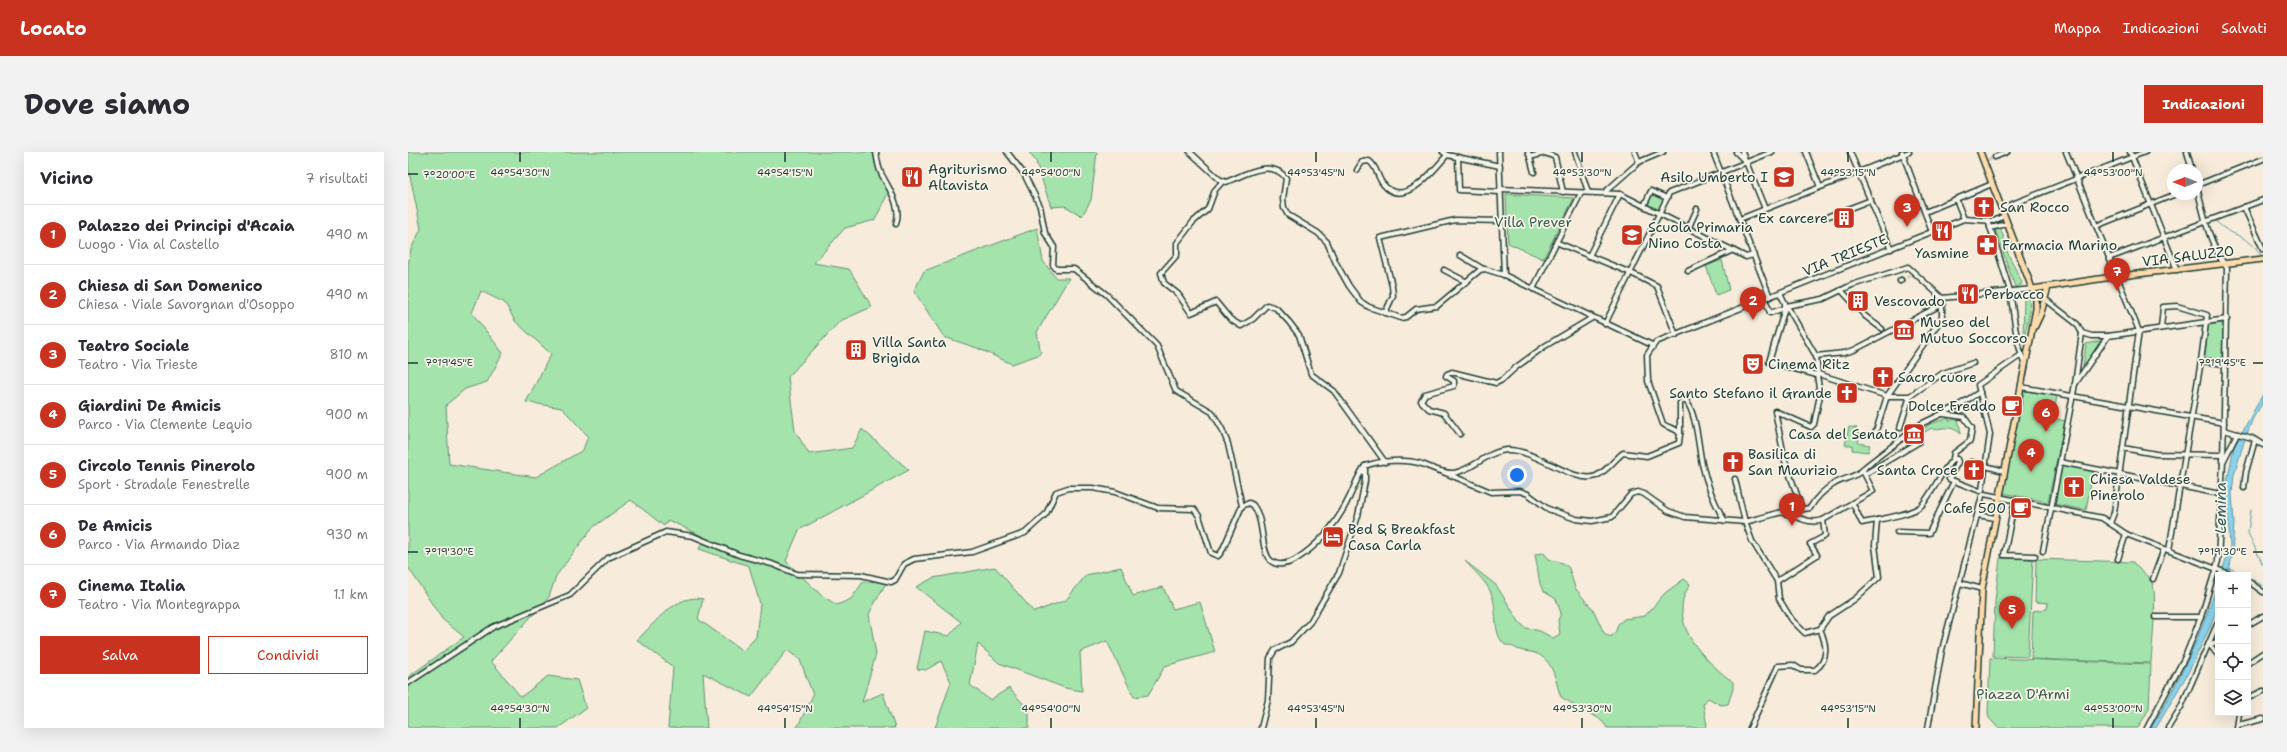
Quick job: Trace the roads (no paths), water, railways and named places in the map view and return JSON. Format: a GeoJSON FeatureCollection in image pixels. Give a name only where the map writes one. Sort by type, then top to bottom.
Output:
{"type":"FeatureCollection","features":[{"type":"Feature","properties":{"kind":"main road"},"geometry":{"type":"LineString","coordinates":[[1976,728],[1982,589],[2036,309],[2033,289],[1992,184],[1986,161],[1980,152]]}},
{"type":"Feature","properties":{"kind":"main road","name":"VIA SALUZZO"},"geometry":{"type":"LineString","coordinates":[[2033,289],[2117,276],[2263,259]]}},
{"type":"Feature","properties":{"kind":"main road"},"geometry":{"type":"LineString","coordinates":[[2032,332],[2048,287]]}},
{"type":"Feature","properties":{"kind":"street"},"geometry":{"type":"LineString","coordinates":[[876,152],[880,172],[896,203],[898,218],[896,224]]}},
{"type":"Feature","properties":{"kind":"street"},"geometry":{"type":"LineString","coordinates":[[408,683],[493,627],[570,596],[608,558],[666,532],[693,536],[739,555],[772,564],[797,574],[854,575],[891,582],[895,580],[904,564],[914,559],[972,552],[1026,533],[1046,514],[1056,492],[1068,488],[1115,492],[1158,508],[1194,509],[1199,516],[1211,553],[1218,556],[1222,551],[1242,506],[1228,444],[1222,429],[1212,412],[1176,391],[1157,346],[1107,295],[1074,269],[1056,270],[1053,265],[1054,247],[1045,233],[1040,206],[1024,174],[1007,152]]}},
{"type":"Feature","properties":{"kind":"street"},"geometry":{"type":"LineString","coordinates":[[1190,152],[1226,182],[1261,169],[1275,169],[1282,172],[1286,178],[1284,208],[1288,215],[1318,233],[1327,242],[1336,263],[1361,302],[1385,313],[1406,317],[1416,309],[1437,306],[1483,269]]}},
{"type":"Feature","properties":{"kind":"street"},"geometry":{"type":"LineString","coordinates":[[1499,152],[1504,275]]}},
{"type":"Feature","properties":{"kind":"street"},"geometry":{"type":"LineString","coordinates":[[1575,152],[1588,192]]}},
{"type":"Feature","properties":{"kind":"street"},"geometry":{"type":"LineString","coordinates":[[1635,152],[1639,162]]}},
{"type":"Feature","properties":{"kind":"street"},"geometry":{"type":"LineString","coordinates":[[1605,192],[1639,162],[1663,152]]}},
{"type":"Feature","properties":{"kind":"street"},"geometry":{"type":"LineString","coordinates":[[1713,152],[1753,255],[1770,313],[1785,307],[1823,299],[1841,290],[1908,267],[1942,298],[1942,318],[1887,396],[1875,434]]}},
{"type":"Feature","properties":{"kind":"street"},"geometry":{"type":"LineString","coordinates":[[1736,152],[1746,162]]}},
{"type":"Feature","properties":{"kind":"street"},"geometry":{"type":"LineString","coordinates":[[1742,152],[1765,209]]}},
{"type":"Feature","properties":{"kind":"street"},"geometry":{"type":"LineString","coordinates":[[1605,324],[1669,193],[1772,152]]}},
{"type":"Feature","properties":{"kind":"street"},"geometry":{"type":"LineString","coordinates":[[1806,152],[1820,187]]}},
{"type":"Feature","properties":{"kind":"street"},"geometry":{"type":"LineString","coordinates":[[1850,152],[1890,249]]}},
{"type":"Feature","properties":{"kind":"street"},"geometry":{"type":"LineString","coordinates":[[1740,219],[1908,152]]}},
{"type":"Feature","properties":{"kind":"street"},"geometry":{"type":"LineString","coordinates":[[1995,157],[2007,152]]}},
{"type":"Feature","properties":{"kind":"street"},"geometry":{"type":"LineString","coordinates":[[2066,152],[2139,331],[2120,474],[2114,513],[2110,524]]}},
{"type":"Feature","properties":{"kind":"street"},"geometry":{"type":"LineString","coordinates":[[2130,152],[2177,270]]}},
{"type":"Feature","properties":{"kind":"street"},"geometry":{"type":"LineString","coordinates":[[2002,208],[2145,152]]}},
{"type":"Feature","properties":{"kind":"street"},"geometry":{"type":"LineString","coordinates":[[2187,152],[2190,164]]}},
{"type":"Feature","properties":{"kind":"street"},"geometry":{"type":"LineString","coordinates":[[1357,170],[1362,162],[1369,161],[1373,163],[1385,186],[1390,190],[1399,193],[1416,186],[1445,153],[1458,158],[1500,166]]}},
{"type":"Feature","properties":{"kind":"street"},"geometry":{"type":"LineString","coordinates":[[1534,172],[1529,154],[1545,153],[1555,157],[1563,192]]}},
{"type":"Feature","properties":{"kind":"street"},"geometry":{"type":"LineString","coordinates":[[1903,153],[1932,232]]}},
{"type":"Feature","properties":{"kind":"street"},"geometry":{"type":"LineString","coordinates":[[1458,158],[1459,190],[1605,192],[1620,194],[1746,257],[1753,255]]}},
{"type":"Feature","properties":{"kind":"street"},"geometry":{"type":"LineString","coordinates":[[2203,183],[2263,158]]}},
{"type":"Feature","properties":{"kind":"street"},"geometry":{"type":"LineString","coordinates":[[1223,181],[1215,190],[1208,209],[1193,222],[1177,243],[1177,255],[1161,273],[1164,283],[1178,294],[1191,313],[1216,302],[1230,319],[1241,326],[1252,319],[1268,305],[1276,308],[1289,322],[1301,340],[1303,354],[1311,374],[1334,392],[1385,462]]}},
{"type":"Feature","properties":{"kind":"street"},"geometry":{"type":"LineString","coordinates":[[1925,212],[1992,184]]}},
{"type":"Feature","properties":{"kind":"street"},"geometry":{"type":"LineString","coordinates":[[1644,206],[1651,191],[1666,198]]}},
{"type":"Feature","properties":{"kind":"street"},"geometry":{"type":"LineString","coordinates":[[1533,289],[1558,243],[1581,192]]}},
{"type":"Feature","properties":{"kind":"street"},"geometry":{"type":"LineString","coordinates":[[1589,256],[1620,194]]}},
{"type":"Feature","properties":{"kind":"street"},"geometry":{"type":"LineString","coordinates":[[2096,226],[2167,198]]}},
{"type":"Feature","properties":{"kind":"street"},"geometry":{"type":"LineString","coordinates":[[1956,199],[1964,219],[1994,221]]}},
{"type":"Feature","properties":{"kind":"street"},"geometry":{"type":"LineString","coordinates":[[1830,216],[1871,200]]}},
{"type":"Feature","properties":{"kind":"street"},"geometry":{"type":"LineString","coordinates":[[2147,728],[2176,676],[2201,617],[2216,568],[2223,461],[2227,268],[2220,260],[2205,223],[2200,200]]}},
{"type":"Feature","properties":{"kind":"street"},"geometry":{"type":"LineString","coordinates":[[2109,258],[2263,200]]}},
{"type":"Feature","properties":{"kind":"street"},"geometry":{"type":"LineString","coordinates":[[2244,207],[2263,249]]}},
{"type":"Feature","properties":{"kind":"street"},"geometry":{"type":"LineString","coordinates":[[1688,229],[1697,209]]}},
{"type":"Feature","properties":{"kind":"street"},"geometry":{"type":"LineString","coordinates":[[1990,228],[1994,221],[2004,216]]}},
{"type":"Feature","properties":{"kind":"street","name":"VIA TRIESTE"},"geometry":{"type":"LineString","coordinates":[[1652,345],[1964,219]]}},
{"type":"Feature","properties":{"kind":"street"},"geometry":{"type":"LineString","coordinates":[[1988,220],[2010,291],[2017,339],[2025,367]]}},
{"type":"Feature","properties":{"kind":"street"},"geometry":{"type":"LineString","coordinates":[[1385,313],[1393,296],[1380,238],[1452,221],[1501,221]]}},
{"type":"Feature","properties":{"kind":"street"},"geometry":{"type":"LineString","coordinates":[[1990,228],[2007,224]]}},
{"type":"Feature","properties":{"kind":"street"},"geometry":{"type":"LineString","coordinates":[[1558,243],[1630,272],[1659,288],[1676,335]]}},
{"type":"Feature","properties":{"kind":"street"},"geometry":{"type":"LineString","coordinates":[[1688,271],[1733,250]]}},
{"type":"Feature","properties":{"kind":"street"},"geometry":{"type":"LineString","coordinates":[[1460,255],[1483,269],[1504,275],[1592,318],[1652,345],[1646,361],[1649,388],[1663,424],[1666,428],[1674,428],[1680,434]]}},
{"type":"Feature","properties":{"kind":"street"},"geometry":{"type":"LineString","coordinates":[[1444,270],[1467,282]]}},
{"type":"Feature","properties":{"kind":"street"},"geometry":{"type":"LineString","coordinates":[[1942,298],[2033,289]]}},
{"type":"Feature","properties":{"kind":"street"},"geometry":{"type":"LineString","coordinates":[[1841,290],[1859,309],[1882,329]]}},
{"type":"Feature","properties":{"kind":"street"},"geometry":{"type":"LineString","coordinates":[[1780,293],[1785,307],[1788,308],[1816,356],[1820,395],[1814,424],[1811,427],[1774,411],[1785,461],[1802,509]]}},
{"type":"Feature","properties":{"kind":"street"},"geometry":{"type":"LineString","coordinates":[[2043,551],[2075,384],[2082,333],[2077,324],[2045,299]]}},
{"type":"Feature","properties":{"kind":"street"},"geometry":{"type":"LineString","coordinates":[[1816,356],[1854,350],[1943,304]]}},
{"type":"Feature","properties":{"kind":"street"},"geometry":{"type":"LineString","coordinates":[[2153,579],[2166,550],[2180,486],[2207,315],[2177,306],[2163,307],[2161,328]]}},
{"type":"Feature","properties":{"kind":"street"},"geometry":{"type":"LineString","coordinates":[[1785,307],[1769,362],[1817,374],[1887,396],[1910,396],[1943,373],[1973,363]]}},
{"type":"Feature","properties":{"kind":"street"},"geometry":{"type":"LineString","coordinates":[[1460,434],[1444,413],[1429,409],[1421,401],[1425,394],[1454,386],[1454,381],[1448,379],[1447,374],[1452,372],[1496,383],[1502,380],[1528,358],[1592,318]]}},
{"type":"Feature","properties":{"kind":"street"},"geometry":{"type":"LineString","coordinates":[[2082,333],[2092,336],[2108,336],[2227,319]]}},
{"type":"Feature","properties":{"kind":"street"},"geometry":{"type":"LineString","coordinates":[[2075,384],[2108,336]]}},
{"type":"Feature","properties":{"kind":"street"},"geometry":{"type":"LineString","coordinates":[[1928,728],[1942,650],[1978,514],[1982,492],[1982,480],[1986,468],[1990,434],[1978,384],[2021,355]]}},
{"type":"Feature","properties":{"kind":"street"},"geometry":{"type":"LineString","coordinates":[[2201,360],[2226,364]]}},
{"type":"Feature","properties":{"kind":"street"},"geometry":{"type":"LineString","coordinates":[[2021,387],[2224,423]]}},
{"type":"Feature","properties":{"kind":"street"},"geometry":{"type":"LineString","coordinates":[[1783,512],[1804,521],[1816,522],[1853,504],[1873,491],[1864,473],[1866,466],[1921,424],[1943,414],[1980,392]]}},
{"type":"Feature","properties":{"kind":"street"},"geometry":{"type":"LineString","coordinates":[[1900,428],[1910,396]]}},
{"type":"Feature","properties":{"kind":"street"},"geometry":{"type":"LineString","coordinates":[[1438,470],[1454,473],[1493,454],[1507,450],[1532,455],[1573,474],[1589,478],[1601,473],[1623,452],[1647,456],[1677,445],[1680,439],[1680,402],[1685,399],[1688,404],[1696,431],[1708,484],[1725,521]]}},
{"type":"Feature","properties":{"kind":"street"},"geometry":{"type":"LineString","coordinates":[[1853,504],[1862,523],[1913,511],[1921,506],[1941,472],[1953,459],[1954,453],[1971,439],[1972,428],[1964,417],[1943,414]]}},
{"type":"Feature","properties":{"kind":"street"},"geometry":{"type":"LineString","coordinates":[[2224,430],[2253,439],[2263,445]]}},
{"type":"Feature","properties":{"kind":"street"},"geometry":{"type":"LineString","coordinates":[[1365,466],[1385,462],[1413,462],[1438,470],[1491,492],[1520,491],[1528,494],[1548,509],[1576,519],[1592,521],[1612,517],[1631,494],[1638,492],[1644,494],[1668,511],[1685,517],[1745,522],[1783,512],[1810,508],[1814,501],[1833,485],[1864,473],[1919,442],[1910,433]]}},
{"type":"Feature","properties":{"kind":"street"},"geometry":{"type":"LineString","coordinates":[[2223,461],[2237,434]]}},
{"type":"Feature","properties":{"kind":"street"},"geometry":{"type":"LineString","coordinates":[[2244,488],[2253,439]]}},
{"type":"Feature","properties":{"kind":"street"},"geometry":{"type":"LineString","coordinates":[[2123,448],[2156,454],[2223,455]]}},
{"type":"Feature","properties":{"kind":"street"},"geometry":{"type":"LineString","coordinates":[[1953,459],[1957,459],[1958,462],[1949,478],[1954,481],[1999,497],[2097,517],[2126,534],[2225,572]]}},
{"type":"Feature","properties":{"kind":"street"},"geometry":{"type":"LineString","coordinates":[[1971,462],[1986,468],[2004,471]]}},
{"type":"Feature","properties":{"kind":"street"},"geometry":{"type":"LineString","coordinates":[[2060,462],[2220,494]]}},
{"type":"Feature","properties":{"kind":"street"},"geometry":{"type":"LineString","coordinates":[[1242,506],[1249,503],[1254,505],[1257,510],[1270,559],[1277,564],[1286,564],[1304,554],[1330,529],[1348,502],[1365,466]]}},
{"type":"Feature","properties":{"kind":"street"},"geometry":{"type":"LineString","coordinates":[[1261,728],[1268,700],[1270,658],[1275,650],[1291,642],[1310,622],[1339,573],[1358,516],[1365,481],[1365,466]]}},
{"type":"Feature","properties":{"kind":"street"},"geometry":{"type":"LineString","coordinates":[[1735,479],[1745,522],[1752,541],[1776,581],[1779,599],[1792,620],[1807,634],[1820,630],[1830,616],[1855,600],[1880,577],[1875,545],[1877,520]]}},
{"type":"Feature","properties":{"kind":"street"},"geometry":{"type":"LineString","coordinates":[[1897,532],[1929,533],[1954,481]]}},
{"type":"Feature","properties":{"kind":"street"},"geometry":{"type":"LineString","coordinates":[[2015,500],[2004,555],[2035,556]]}},
{"type":"Feature","properties":{"kind":"street"},"geometry":{"type":"LineString","coordinates":[[1978,514],[1995,518]]}},
{"type":"Feature","properties":{"kind":"street"},"geometry":{"type":"LineString","coordinates":[[1776,581],[1817,555],[1810,544],[1825,536],[1822,520]]}},
{"type":"Feature","properties":{"kind":"street"},"geometry":{"type":"LineString","coordinates":[[2118,559],[2126,534]]}},
{"type":"Feature","properties":{"kind":"street"},"geometry":{"type":"LineString","coordinates":[[1960,583],[1982,589]]}},
{"type":"Feature","properties":{"kind":"street"},"geometry":{"type":"LineString","coordinates":[[2251,583],[2263,592]]}},
{"type":"Feature","properties":{"kind":"street"},"geometry":{"type":"LineString","coordinates":[[2251,623],[2263,616]]}},
{"type":"Feature","properties":{"kind":"street"},"geometry":{"type":"LineString","coordinates":[[2155,617],[2201,617]]}},
{"type":"Feature","properties":{"kind":"street"},"geometry":{"type":"LineString","coordinates":[[2168,728],[2181,707],[2215,629]]}},
{"type":"Feature","properties":{"kind":"street"},"geometry":{"type":"LineString","coordinates":[[1750,728],[1778,666],[1793,665],[1801,670],[1815,670],[1823,662],[1826,654],[1820,630]]}},
{"type":"Feature","properties":{"kind":"street"},"geometry":{"type":"LineString","coordinates":[[2209,644],[2215,643]]}},
{"type":"Feature","properties":{"kind":"street"},"geometry":{"type":"LineString","coordinates":[[2209,644],[2215,651]]}},
{"type":"Feature","properties":{"kind":"street"},"geometry":{"type":"LineString","coordinates":[[2251,660],[2263,653]]}},
{"type":"Feature","properties":{"kind":"street"},"geometry":{"type":"LineString","coordinates":[[2251,697],[2263,691]]}},
{"type":"Feature","properties":{"kind":"street"},"geometry":{"type":"LineString","coordinates":[[2239,716],[2238,727],[2263,719]]}},
{"type":"Feature","properties":{"kind":"water"},"geometry":{"type":"Polygon","coordinates":[[[2263,394],[2262,404],[2253,418],[2234,475],[2232,493],[2234,523],[2232,556],[2229,572],[2222,572],[2230,546],[2226,487],[2234,447],[2263,394]]]}},
{"type":"Feature","properties":{"kind":"water"},"geometry":{"type":"Polygon","coordinates":[[[2215,592],[2215,614],[2210,627],[2188,673],[2156,728],[2151,728],[2189,657],[2215,592]]]}},
{"type":"Feature","properties":{"kind":"waterway"},"geometry":{"type":"LineString","coordinates":[[2216,221],[2227,230],[2250,243],[2261,255]]}},
{"type":"Feature","properties":{"kind":"waterway"},"geometry":{"type":"LineString","coordinates":[[2251,509],[2248,533],[2263,565]]}},
{"type":"Feature","properties":{"kind":"waterway"},"geometry":{"type":"LineString","coordinates":[[2229,568],[2238,572]]}},
{"type":"Feature","properties":{"kind":"waterway"},"geometry":{"type":"LineString","coordinates":[[2251,579],[2263,586]]}},
{"type":"Feature","properties":{"kind":"tunnel"},"geometry":{"type":"LineString","coordinates":[[1988,160],[1995,157]]}},
{"type":"Feature","properties":{"kind":"tunnel"},"geometry":{"type":"LineString","coordinates":[[1901,280],[1913,274]]}},
{"type":"Feature","properties":{"kind":"place","name":"Agriturismo Altavista"},"geometry":{"type":"Point","coordinates":[912,177]}},
{"type":"Feature","properties":{"kind":"place","name":"Asilo Umberto I"},"geometry":{"type":"Point","coordinates":[1784,177]}},
{"type":"Feature","properties":{"kind":"place","name":"San Rocco"},"geometry":{"type":"Point","coordinates":[1984,207]}},
{"type":"Feature","properties":{"kind":"place","name":"Ex carcere"},"geometry":{"type":"Point","coordinates":[1844,218]}},
{"type":"Feature","properties":{"kind":"place","name":"Teatro Sociale"},"geometry":{"type":"Point","coordinates":[1907,227]}},
{"type":"Feature","properties":{"kind":"place","name":"Yasmine"},"geometry":{"type":"Point","coordinates":[1942,231]}},
{"type":"Feature","properties":{"kind":"place","name":"Scuola Primaria Nino Costa"},"geometry":{"type":"Point","coordinates":[1632,235]}},
{"type":"Feature","properties":{"kind":"place","name":"Farmacia Marino"},"geometry":{"type":"Point","coordinates":[1987,245]}},
{"type":"Feature","properties":{"kind":"place","name":"Cinema Italia"},"geometry":{"type":"Point","coordinates":[2117,291]}},
{"type":"Feature","properties":{"kind":"place","name":"Perbacco"},"geometry":{"type":"Point","coordinates":[1968,294]}},
{"type":"Feature","properties":{"kind":"place","name":"Vescovado"},"geometry":{"type":"Point","coordinates":[1858,301]}},
{"type":"Feature","properties":{"kind":"place","name":"Chiesa di San Domenico"},"geometry":{"type":"Point","coordinates":[1753,320]}},
{"type":"Feature","properties":{"kind":"place","name":"Museo del Mutuo Soccorso"},"geometry":{"type":"Point","coordinates":[1904,330]}},
{"type":"Feature","properties":{"kind":"place","name":"Villa Santa Brigida"},"geometry":{"type":"Point","coordinates":[856,350]}},
{"type":"Feature","properties":{"kind":"place","name":"Cinema Ritz"},"geometry":{"type":"Point","coordinates":[1753,364]}},
{"type":"Feature","properties":{"kind":"place","name":"Sacro cuore"},"geometry":{"type":"Point","coordinates":[1883,377]}},
{"type":"Feature","properties":{"kind":"place","name":"Santo Stefano il Grande"},"geometry":{"type":"Point","coordinates":[1847,393]}},
{"type":"Feature","properties":{"kind":"place","name":"Dolce Freddo"},"geometry":{"type":"Point","coordinates":[2012,406]}},
{"type":"Feature","properties":{"kind":"place","name":"De Amicis"},"geometry":{"type":"Point","coordinates":[2046,432]}},
{"type":"Feature","properties":{"kind":"place","name":"Casa del Senato"},"geometry":{"type":"Point","coordinates":[1914,434]}},
{"type":"Feature","properties":{"kind":"place","name":"Basilica di San Maurizio"},"geometry":{"type":"Point","coordinates":[1733,462]}},
{"type":"Feature","properties":{"kind":"place","name":"Santa Croce"},"geometry":{"type":"Point","coordinates":[1974,470]}},
{"type":"Feature","properties":{"kind":"place","name":"Giardini De Amicis"},"geometry":{"type":"Point","coordinates":[2031,472]}},
{"type":"Feature","properties":{"kind":"place","name":"Chiesa Valdese Pinerolo"},"geometry":{"type":"Point","coordinates":[2074,487]}},
{"type":"Feature","properties":{"kind":"place","name":"Cafe 500"},"geometry":{"type":"Point","coordinates":[2021,508]}},
{"type":"Feature","properties":{"kind":"place","name":"Palazzo dei Principi d'Acaia"},"geometry":{"type":"Point","coordinates":[1792,526]}},
{"type":"Feature","properties":{"kind":"place","name":"Bed & Breakfast Casa Carla"},"geometry":{"type":"Point","coordinates":[1333,537]}},
{"type":"Feature","properties":{"kind":"place","name":"Circolo Tennis Pinerolo"},"geometry":{"type":"Point","coordinates":[2012,629]}},
{"type":"Feature","properties":{"kind":"park label","name":"Villa Prever"},"geometry":{"type":"Point","coordinates":[1533,222]}},
{"type":"Feature","properties":{"kind":"park label","name":"Piazza D'Armi"},"geometry":{"type":"Point","coordinates":[2023,694]}},
{"type":"Feature","properties":{"kind":"water label","name":"Lemina"},"geometry":{"type":"Point","coordinates":[2221,508]}}]}
